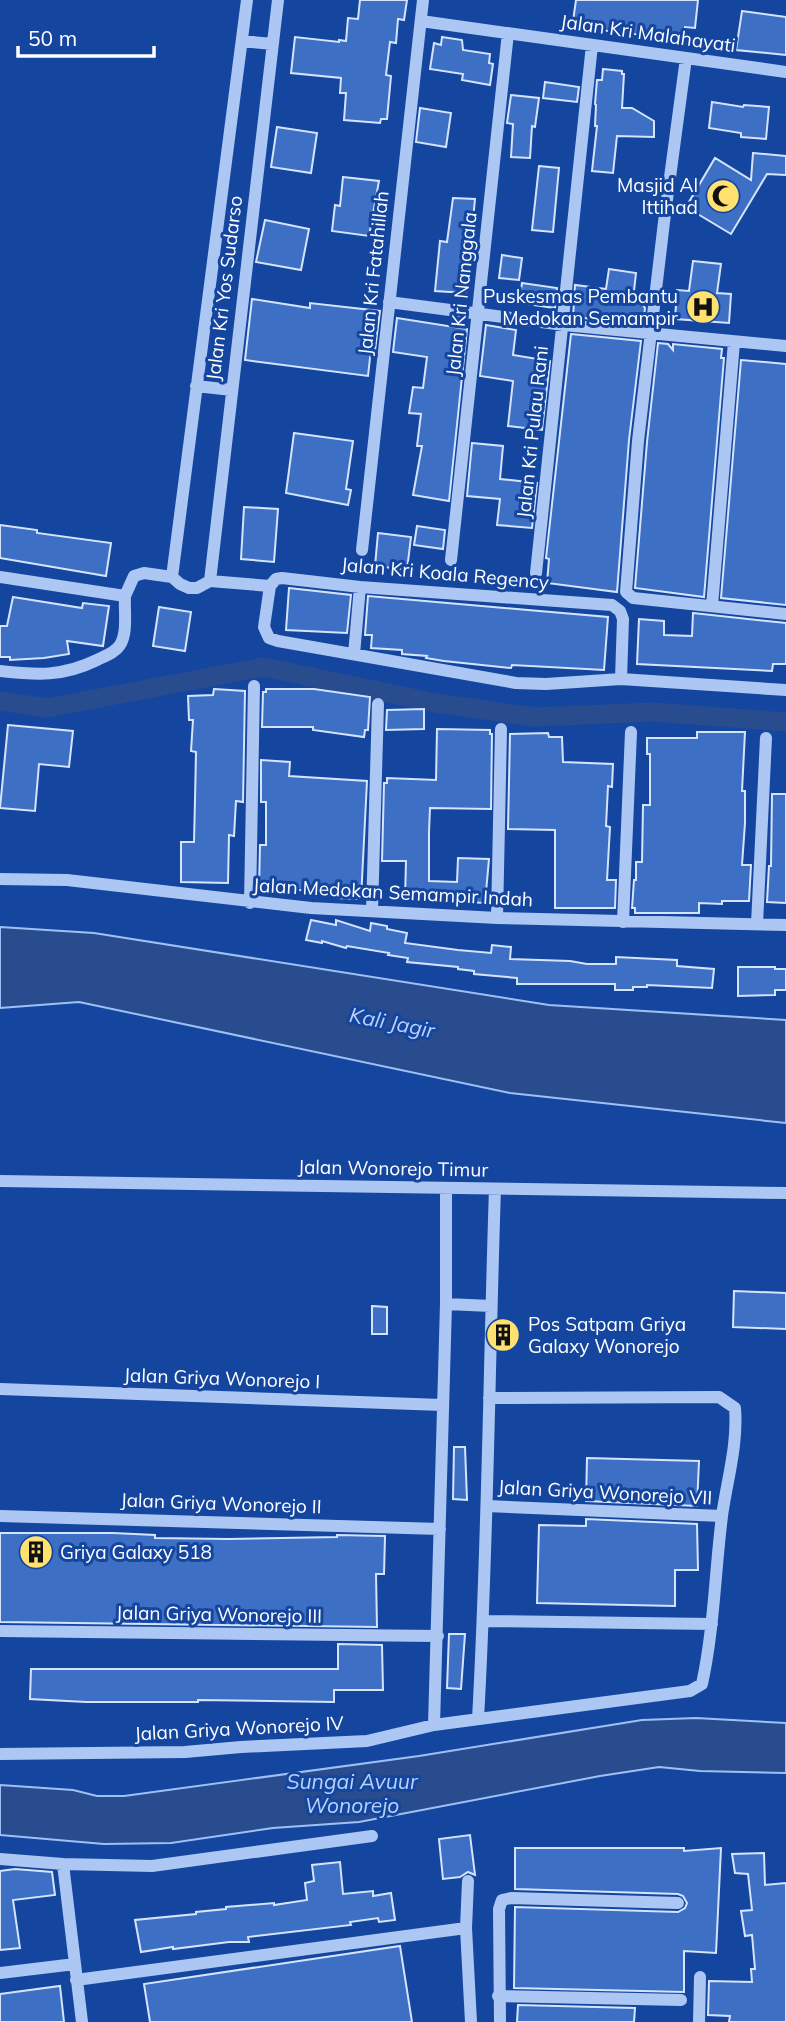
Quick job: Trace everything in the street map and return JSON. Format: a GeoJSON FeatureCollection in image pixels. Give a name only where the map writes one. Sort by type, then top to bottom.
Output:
{"type":"FeatureCollection","features":[{"type":"Feature","properties":{"kind":"street","name":"Jalan Kri Yos Sudarso"},"geometry":{"type":"LineString","coordinates":[[172,577],[247,0]]}},
{"type":"Feature","properties":{"kind":"street","name":"Jalan Kri Yos Sudarso"},"geometry":{"type":"LineString","coordinates":[[211,581],[278,0]]}},
{"type":"Feature","properties":{"kind":"street","name":"Jalan Kri Fatahillah"},"geometry":{"type":"LineString","coordinates":[[362,550],[423,0]]}},
{"type":"Feature","properties":{"kind":"street","name":"Jalan Kri Malahayati"},"geometry":{"type":"LineString","coordinates":[[421,21],[786,72]]}},
{"type":"Feature","properties":{"kind":"street","name":"Jalan Kri Nanggala"},"geometry":{"type":"LineString","coordinates":[[451,559],[508,33]]}},
{"type":"Feature","properties":{"kind":"street"},"geometry":{"type":"LineString","coordinates":[[242,41],[273,44]]}},
{"type":"Feature","properties":{"kind":"street","name":"Jalan Kri Pulau Rani"},"geometry":{"type":"LineString","coordinates":[[536,573],[592,45]]}},
{"type":"Feature","properties":{"kind":"street"},"geometry":{"type":"LineString","coordinates":[[687,58],[638,441],[626,592],[633,598],[786,614]]}},
{"type":"Feature","properties":{"kind":"street"},"geometry":{"type":"LineString","coordinates":[[389,302],[564,325],[786,346]]}},
{"type":"Feature","properties":{"kind":"street"},"geometry":{"type":"LineString","coordinates":[[712,606],[734,342]]}},
{"type":"Feature","properties":{"kind":"street"},"geometry":{"type":"LineString","coordinates":[[196,386],[232,390]]}},
{"type":"Feature","properties":{"kind":"street","name":"Jalan Kri Koala Regency"},"geometry":{"type":"LineString","coordinates":[[125,596],[131,581],[138,573],[172,577],[189,588],[197,588],[211,581],[273,582],[612,605],[620,611],[623,619],[621,679]]}},
{"type":"Feature","properties":{"kind":"street"},"geometry":{"type":"LineString","coordinates":[[0,577],[125,596],[123,638],[115,651],[62,673],[37,675],[0,671]]}},
{"type":"Feature","properties":{"kind":"street"},"geometry":{"type":"LineString","coordinates":[[273,582],[264,627],[269,638],[387,662],[516,682],[546,684],[621,679],[786,690]]}},
{"type":"Feature","properties":{"kind":"street"},"geometry":{"type":"LineString","coordinates":[[354,654],[360,587]]}},
{"type":"Feature","properties":{"kind":"street"},"geometry":{"type":"LineString","coordinates":[[250,903],[254,686]]}},
{"type":"Feature","properties":{"kind":"street"},"geometry":{"type":"LineString","coordinates":[[372,911],[378,704]]}},
{"type":"Feature","properties":{"kind":"street"},"geometry":{"type":"LineString","coordinates":[[497,918],[501,729]]}},
{"type":"Feature","properties":{"kind":"street"},"geometry":{"type":"LineString","coordinates":[[623,922],[631,732]]}},
{"type":"Feature","properties":{"kind":"street"},"geometry":{"type":"LineString","coordinates":[[757,924],[766,738]]}},
{"type":"Feature","properties":{"kind":"street","name":"Jalan Medokan Semampir Indah"},"geometry":{"type":"LineString","coordinates":[[0,879],[67,880],[250,903],[372,911],[497,918],[786,925]]}},
{"type":"Feature","properties":{"kind":"street","name":"Jalan Wonorejo Timur"},"geometry":{"type":"LineString","coordinates":[[0,1181],[786,1193]]}},
{"type":"Feature","properties":{"kind":"street"},"geometry":{"type":"LineString","coordinates":[[434,1726],[446,1304],[446,1188]]}},
{"type":"Feature","properties":{"kind":"street"},"geometry":{"type":"LineString","coordinates":[[478,1719],[487,1506],[495,1189]]}},
{"type":"Feature","properties":{"kind":"street"},"geometry":{"type":"LineString","coordinates":[[446,1304],[491,1306]]}},
{"type":"Feature","properties":{"kind":"street","name":"Jalan Griya Wonorejo I"},"geometry":{"type":"LineString","coordinates":[[0,1389],[442,1405]]}},
{"type":"Feature","properties":{"kind":"street"},"geometry":{"type":"LineString","coordinates":[[483,1620],[712,1624],[722,1516],[736,1428],[735,1408],[719,1397],[489,1398]]}},
{"type":"Feature","properties":{"kind":"street","name":"Jalan Griya Wonorejo VII"},"geometry":{"type":"LineString","coordinates":[[487,1506],[722,1516]]}},
{"type":"Feature","properties":{"kind":"street","name":"Jalan Griya Wonorejo II"},"geometry":{"type":"LineString","coordinates":[[0,1516],[440,1529]]}},
{"type":"Feature","properties":{"kind":"street","name":"Jalan Griya Wonorejo IV"},"geometry":{"type":"LineString","coordinates":[[0,1754],[185,1752],[367,1741],[478,1719],[690,1691],[702,1684],[712,1624]]}},
{"type":"Feature","properties":{"kind":"street","name":"Jalan Griya Wonorejo III"},"geometry":{"type":"LineString","coordinates":[[0,1632],[438,1636]]}},
{"type":"Feature","properties":{"kind":"street"},"geometry":{"type":"LineString","coordinates":[[0,1859],[62,1864],[152,1866],[372,1836]]}},
{"type":"Feature","properties":{"kind":"street"},"geometry":{"type":"LineString","coordinates":[[62,1864],[82,2022]]}},
{"type":"Feature","properties":{"kind":"street"},"geometry":{"type":"LineString","coordinates":[[468,1881],[471,2022]]}},
{"type":"Feature","properties":{"kind":"street"},"geometry":{"type":"LineString","coordinates":[[499,2022],[499,1909],[502,1900],[511,1898],[678,1903]]}},
{"type":"Feature","properties":{"kind":"street"},"geometry":{"type":"LineString","coordinates":[[76,1980],[467,1928]]}},
{"type":"Feature","properties":{"kind":"street"},"geometry":{"type":"LineString","coordinates":[[0,1973],[75,1964]]}},
{"type":"Feature","properties":{"kind":"street"},"geometry":{"type":"LineString","coordinates":[[699,2022],[700,1977]]}},
{"type":"Feature","properties":{"kind":"street"},"geometry":{"type":"LineString","coordinates":[[498,1996],[681,2000]]}},
{"type":"Feature","properties":{"kind":"water","name":"Kali Jagir"},"geometry":{"type":"Polygon","coordinates":[[[0,927],[94,933],[549,1005],[786,1020],[786,1123],[510,1093],[79,1002],[0,1008],[0,927]]]}},
{"type":"Feature","properties":{"kind":"water","name":"Sungai Avuur Wonorejo"},"geometry":{"type":"Polygon","coordinates":[[[696,1718],[786,1723],[786,1773],[659,1767],[359,1822],[273,1828],[171,1843],[104,1844],[0,1835],[0,1785],[73,1790],[97,1796],[124,1796],[419,1756],[642,1720],[696,1718]]]}},
{"type":"Feature","properties":{"kind":"building"},"geometry":{"type":"Polygon","coordinates":[[[360,0],[407,0],[404,20],[398,19],[396,43],[390,42],[386,75],[391,76],[387,119],[381,119],[380,123],[344,120],[346,93],[340,93],[341,78],[291,73],[295,37],[346,41],[348,18],[358,19],[360,0]]]}},
{"type":"Feature","properties":{"kind":"building"},"geometry":{"type":"Polygon","coordinates":[[[576,0],[698,0],[695,28],[685,27],[684,40],[582,28],[583,22],[573,21],[576,0]]]}},
{"type":"Feature","properties":{"kind":"building"},"geometry":{"type":"Polygon","coordinates":[[[742,11],[786,17],[786,55],[736,50],[742,11]]]}},
{"type":"Feature","properties":{"kind":"building"},"geometry":{"type":"Polygon","coordinates":[[[442,37],[462,40],[463,50],[490,54],[489,63],[493,64],[490,85],[462,80],[463,74],[430,69],[434,43],[441,45],[442,37]]]}},
{"type":"Feature","properties":{"kind":"building"},"geometry":{"type":"Polygon","coordinates":[[[603,69],[622,71],[624,74],[622,108],[632,108],[654,121],[654,137],[617,136],[613,173],[592,171],[597,126],[597,80],[602,80],[603,69]]]}},
{"type":"Feature","properties":{"kind":"building"},"geometry":{"type":"Polygon","coordinates":[[[545,82],[579,87],[577,102],[543,98],[545,82]]]}},
{"type":"Feature","properties":{"kind":"building"},"geometry":{"type":"Polygon","coordinates":[[[511,95],[539,98],[535,127],[532,126],[530,158],[511,157],[513,124],[507,123],[511,95]]]}},
{"type":"Feature","properties":{"kind":"building"},"geometry":{"type":"Polygon","coordinates":[[[712,102],[743,107],[769,107],[766,139],[741,137],[741,133],[709,128],[712,102]]]}},
{"type":"Feature","properties":{"kind":"building"},"geometry":{"type":"Polygon","coordinates":[[[420,108],[451,113],[446,147],[416,142],[420,108]]]}},
{"type":"Feature","properties":{"kind":"building"},"geometry":{"type":"Polygon","coordinates":[[[277,127],[317,133],[311,173],[271,167],[277,127]]]}},
{"type":"Feature","properties":{"kind":"building","name":"Masjid Al Ittihad"},"geometry":{"type":"Polygon","coordinates":[[[753,153],[786,156],[786,175],[767,174],[731,234],[686,207],[715,158],[751,180],[753,153]]]}},
{"type":"Feature","properties":{"kind":"building"},"geometry":{"type":"Polygon","coordinates":[[[539,166],[559,168],[553,232],[532,230],[539,166]]]}},
{"type":"Feature","properties":{"kind":"building"},"geometry":{"type":"Polygon","coordinates":[[[343,177],[379,181],[369,236],[332,231],[335,205],[340,206],[343,177]]]}},
{"type":"Feature","properties":{"kind":"building"},"geometry":{"type":"Polygon","coordinates":[[[453,198],[475,199],[466,293],[435,291],[440,241],[447,242],[453,198]]]}},
{"type":"Feature","properties":{"kind":"building"},"geometry":{"type":"Polygon","coordinates":[[[265,220],[309,229],[301,270],[256,262],[265,220]]]}},
{"type":"Feature","properties":{"kind":"building"},"geometry":{"type":"Polygon","coordinates":[[[502,255],[522,258],[519,280],[499,278],[502,255]]]}},
{"type":"Feature","properties":{"kind":"building","name":"Puskesmas Pembantu Medokan Semampir"},"geometry":{"type":"Polygon","coordinates":[[[693,261],[721,264],[717,293],[731,294],[729,323],[675,319],[677,290],[689,291],[693,261]]]}},
{"type":"Feature","properties":{"kind":"building"},"geometry":{"type":"Polygon","coordinates":[[[609,269],[636,273],[634,291],[645,308],[644,317],[638,323],[573,317],[575,285],[606,289],[609,269]]]}},
{"type":"Feature","properties":{"kind":"building"},"geometry":{"type":"Polygon","coordinates":[[[522,283],[557,288],[555,308],[519,303],[522,283]]]}},
{"type":"Feature","properties":{"kind":"building"},"geometry":{"type":"Polygon","coordinates":[[[252,299],[310,308],[310,303],[380,311],[375,350],[371,349],[368,376],[245,360],[252,299]]]}},
{"type":"Feature","properties":{"kind":"building"},"geometry":{"type":"Polygon","coordinates":[[[397,318],[467,329],[449,501],[413,495],[422,446],[417,446],[421,414],[409,413],[413,387],[423,388],[427,357],[393,352],[397,318]]]}},
{"type":"Feature","properties":{"kind":"building"},"geometry":{"type":"Polygon","coordinates":[[[486,325],[516,330],[513,355],[550,361],[542,430],[508,426],[513,381],[480,376],[486,325]]]}},
{"type":"Feature","properties":{"kind":"building"},"geometry":{"type":"Polygon","coordinates":[[[571,334],[641,341],[629,440],[617,592],[547,583],[549,559],[546,558],[571,334]]]}},
{"type":"Feature","properties":{"kind":"building"},"geometry":{"type":"Polygon","coordinates":[[[658,343],[668,344],[673,350],[673,344],[722,349],[721,358],[724,358],[704,597],[635,588],[658,343]]]}},
{"type":"Feature","properties":{"kind":"building"},"geometry":{"type":"Polygon","coordinates":[[[741,360],[786,364],[786,605],[721,598],[741,360]]]}},
{"type":"Feature","properties":{"kind":"building"},"geometry":{"type":"Polygon","coordinates":[[[294,433],[353,441],[346,489],[351,490],[348,505],[286,493],[294,433]]]}},
{"type":"Feature","properties":{"kind":"building"},"geometry":{"type":"Polygon","coordinates":[[[472,443],[503,446],[500,479],[537,483],[532,528],[497,525],[500,499],[467,496],[472,443]]]}},
{"type":"Feature","properties":{"kind":"building"},"geometry":{"type":"Polygon","coordinates":[[[244,507],[278,509],[274,562],[241,559],[244,507]]]}},
{"type":"Feature","properties":{"kind":"building"},"geometry":{"type":"Polygon","coordinates":[[[0,525],[111,543],[106,576],[0,558],[0,525]]]}},
{"type":"Feature","properties":{"kind":"building"},"geometry":{"type":"Polygon","coordinates":[[[417,526],[445,530],[443,549],[414,545],[417,526]]]}},
{"type":"Feature","properties":{"kind":"building"},"geometry":{"type":"Polygon","coordinates":[[[378,533],[411,537],[407,570],[375,566],[378,533]]]}},
{"type":"Feature","properties":{"kind":"building"},"geometry":{"type":"Polygon","coordinates":[[[289,588],[351,595],[347,633],[286,630],[289,588]]]}},
{"type":"Feature","properties":{"kind":"building"},"geometry":{"type":"Polygon","coordinates":[[[368,596],[608,617],[604,670],[512,665],[511,668],[444,661],[426,658],[427,656],[402,654],[402,650],[371,648],[372,635],[365,635],[368,596]]]}},
{"type":"Feature","properties":{"kind":"building"},"geometry":{"type":"Polygon","coordinates":[[[13,597],[82,608],[83,603],[109,606],[103,646],[67,641],[69,654],[10,660],[10,657],[0,657],[0,626],[7,626],[13,597]]]}},
{"type":"Feature","properties":{"kind":"building"},"geometry":{"type":"Polygon","coordinates":[[[159,607],[191,612],[185,651],[153,646],[159,607]]]}},
{"type":"Feature","properties":{"kind":"building"},"geometry":{"type":"Polygon","coordinates":[[[693,613],[786,623],[786,664],[773,664],[772,671],[637,664],[639,619],[664,621],[664,635],[692,636],[693,613]]]}},
{"type":"Feature","properties":{"kind":"building"},"geometry":{"type":"Polygon","coordinates":[[[214,689],[245,691],[243,802],[236,801],[234,836],[229,835],[228,883],[181,882],[181,842],[194,842],[196,752],[191,751],[193,720],[189,720],[188,696],[213,695],[214,689]]]}},
{"type":"Feature","properties":{"kind":"building"},"geometry":{"type":"Polygon","coordinates":[[[266,689],[314,689],[370,697],[368,730],[365,730],[364,737],[313,730],[313,727],[262,727],[263,692],[266,692],[266,689]]]}},
{"type":"Feature","properties":{"kind":"building"},"geometry":{"type":"Polygon","coordinates":[[[424,709],[424,729],[386,730],[387,710],[424,709]]]}},
{"type":"Feature","properties":{"kind":"building"},"geometry":{"type":"Polygon","coordinates":[[[8,725],[73,731],[69,767],[39,764],[35,811],[0,808],[8,725]]]}},
{"type":"Feature","properties":{"kind":"building"},"geometry":{"type":"Polygon","coordinates":[[[437,729],[490,730],[492,734],[491,809],[430,808],[429,832],[429,881],[457,882],[458,858],[489,859],[485,903],[405,899],[406,861],[382,861],[384,783],[387,783],[387,778],[436,780],[437,729]]]}},
{"type":"Feature","properties":{"kind":"building"},"geometry":{"type":"Polygon","coordinates":[[[697,732],[745,732],[742,865],[751,865],[749,901],[699,903],[699,913],[635,913],[635,908],[632,908],[634,880],[636,862],[642,862],[643,805],[650,805],[650,754],[647,754],[647,738],[697,738],[697,732]]]}},
{"type":"Feature","properties":{"kind":"building"},"geometry":{"type":"Polygon","coordinates":[[[548,733],[549,737],[562,737],[563,762],[613,764],[612,787],[608,786],[606,826],[610,827],[607,880],[616,880],[615,908],[555,908],[555,830],[508,829],[510,734],[548,733]]]}},
{"type":"Feature","properties":{"kind":"building"},"geometry":{"type":"Polygon","coordinates":[[[261,760],[290,762],[289,776],[367,781],[361,899],[337,898],[337,892],[259,888],[260,845],[266,845],[266,802],[261,802],[261,760]]]}},
{"type":"Feature","properties":{"kind":"building"},"geometry":{"type":"Polygon","coordinates":[[[772,794],[786,794],[786,903],[767,902],[771,866],[772,794]]]}},
{"type":"Feature","properties":{"kind":"building"},"geometry":{"type":"Polygon","coordinates":[[[311,920],[336,925],[336,920],[370,931],[371,923],[387,926],[387,929],[407,933],[405,943],[491,953],[492,945],[511,947],[510,959],[587,964],[616,964],[616,957],[677,960],[677,966],[714,969],[712,988],[647,985],[633,987],[633,990],[615,990],[615,984],[517,984],[517,978],[474,974],[474,971],[458,967],[407,962],[408,958],[388,955],[389,953],[306,940],[311,920]]]}},
{"type":"Feature","properties":{"kind":"building"},"geometry":{"type":"Polygon","coordinates":[[[738,967],[786,969],[786,990],[775,990],[775,995],[738,996],[738,967]]]}},
{"type":"Feature","properties":{"kind":"building"},"geometry":{"type":"Polygon","coordinates":[[[734,1291],[786,1293],[786,1329],[733,1327],[734,1291]]]}},
{"type":"Feature","properties":{"kind":"building"},"geometry":{"type":"Polygon","coordinates":[[[372,1306],[387,1307],[387,1334],[372,1334],[372,1306]]]}},
{"type":"Feature","properties":{"kind":"building"},"geometry":{"type":"Polygon","coordinates":[[[454,1447],[465,1447],[467,1500],[453,1499],[454,1447]]]}},
{"type":"Feature","properties":{"kind":"building"},"geometry":{"type":"Polygon","coordinates":[[[587,1458],[699,1461],[697,1506],[586,1501],[587,1458]]]}},
{"type":"Feature","properties":{"kind":"building"},"geometry":{"type":"Polygon","coordinates":[[[586,1519],[697,1524],[698,1570],[675,1570],[675,1606],[537,1603],[539,1525],[586,1526],[586,1519]]]}},
{"type":"Feature","properties":{"kind":"building"},"geometry":{"type":"Polygon","coordinates":[[[0,1533],[113,1533],[155,1535],[155,1538],[228,1539],[385,1536],[384,1574],[376,1574],[377,1627],[0,1622],[0,1533]]]}},
{"type":"Feature","properties":{"kind":"building"},"geometry":{"type":"Polygon","coordinates":[[[449,1634],[465,1634],[461,1689],[447,1688],[449,1634]]]}},
{"type":"Feature","properties":{"kind":"building"},"geometry":{"type":"Polygon","coordinates":[[[338,1644],[382,1645],[383,1690],[334,1690],[334,1702],[86,1702],[30,1699],[31,1669],[338,1669],[338,1644]]]}},
{"type":"Feature","properties":{"kind":"building"},"geometry":{"type":"Polygon","coordinates":[[[470,1835],[475,1875],[468,1872],[460,1877],[443,1879],[439,1839],[470,1835]]]}},
{"type":"Feature","properties":{"kind":"building"},"geometry":{"type":"Polygon","coordinates":[[[515,1848],[684,1848],[684,1851],[721,1848],[716,1953],[684,1951],[684,1992],[514,1988],[515,1907],[678,1912],[685,1908],[687,1903],[683,1896],[678,1894],[515,1889],[515,1848]]]}},
{"type":"Feature","properties":{"kind":"building"},"geometry":{"type":"Polygon","coordinates":[[[764,1853],[765,1885],[786,1883],[786,2022],[729,2022],[730,2016],[708,2015],[709,1981],[752,1982],[751,1969],[755,1969],[752,1935],[745,1936],[741,1911],[752,1910],[748,1874],[735,1873],[732,1854],[764,1853]]]}},
{"type":"Feature","properties":{"kind":"building"},"geometry":{"type":"Polygon","coordinates":[[[340,1862],[343,1894],[373,1891],[373,1896],[391,1893],[395,1920],[379,1922],[378,1918],[350,1922],[351,1925],[248,1937],[249,1942],[141,1952],[135,1920],[196,1914],[226,1907],[274,1905],[307,1900],[305,1883],[314,1881],[312,1865],[340,1862]]]}},
{"type":"Feature","properties":{"kind":"building"},"geometry":{"type":"Polygon","coordinates":[[[15,1869],[52,1872],[55,1895],[13,1900],[20,1948],[0,1950],[0,1871],[15,1869]]]}},
{"type":"Feature","properties":{"kind":"building"},"geometry":{"type":"Polygon","coordinates":[[[400,1946],[412,2022],[150,2022],[144,1984],[400,1946]]]}},
{"type":"Feature","properties":{"kind":"building"},"geometry":{"type":"Polygon","coordinates":[[[60,1986],[64,2022],[0,2022],[0,1994],[60,1986]]]}},
{"type":"Feature","properties":{"kind":"building"},"geometry":{"type":"Polygon","coordinates":[[[518,2005],[635,2008],[634,2022],[517,2022],[518,2005]]]}},
{"type":"Feature","properties":{"kind":"waterway"},"geometry":{"type":"LineString","coordinates":[[0,701],[47,708],[263,667],[436,703],[534,717],[653,712],[786,722]]}},
{"type":"Feature","properties":{"kind":"place","name":"Masjid Al Ittihad"},"geometry":{"type":"Point","coordinates":[723,196]}},
{"type":"Feature","properties":{"kind":"place","name":"Puskesmas Pembantu Medokan Semampir"},"geometry":{"type":"Point","coordinates":[703,307]}},
{"type":"Feature","properties":{"kind":"place","name":"Pos Satpam Griya Galaxy Wonorejo"},"geometry":{"type":"Point","coordinates":[503,1335]}},
{"type":"Feature","properties":{"kind":"place","name":"Griya Galaxy 518"},"geometry":{"type":"Point","coordinates":[36,1552]}}]}
